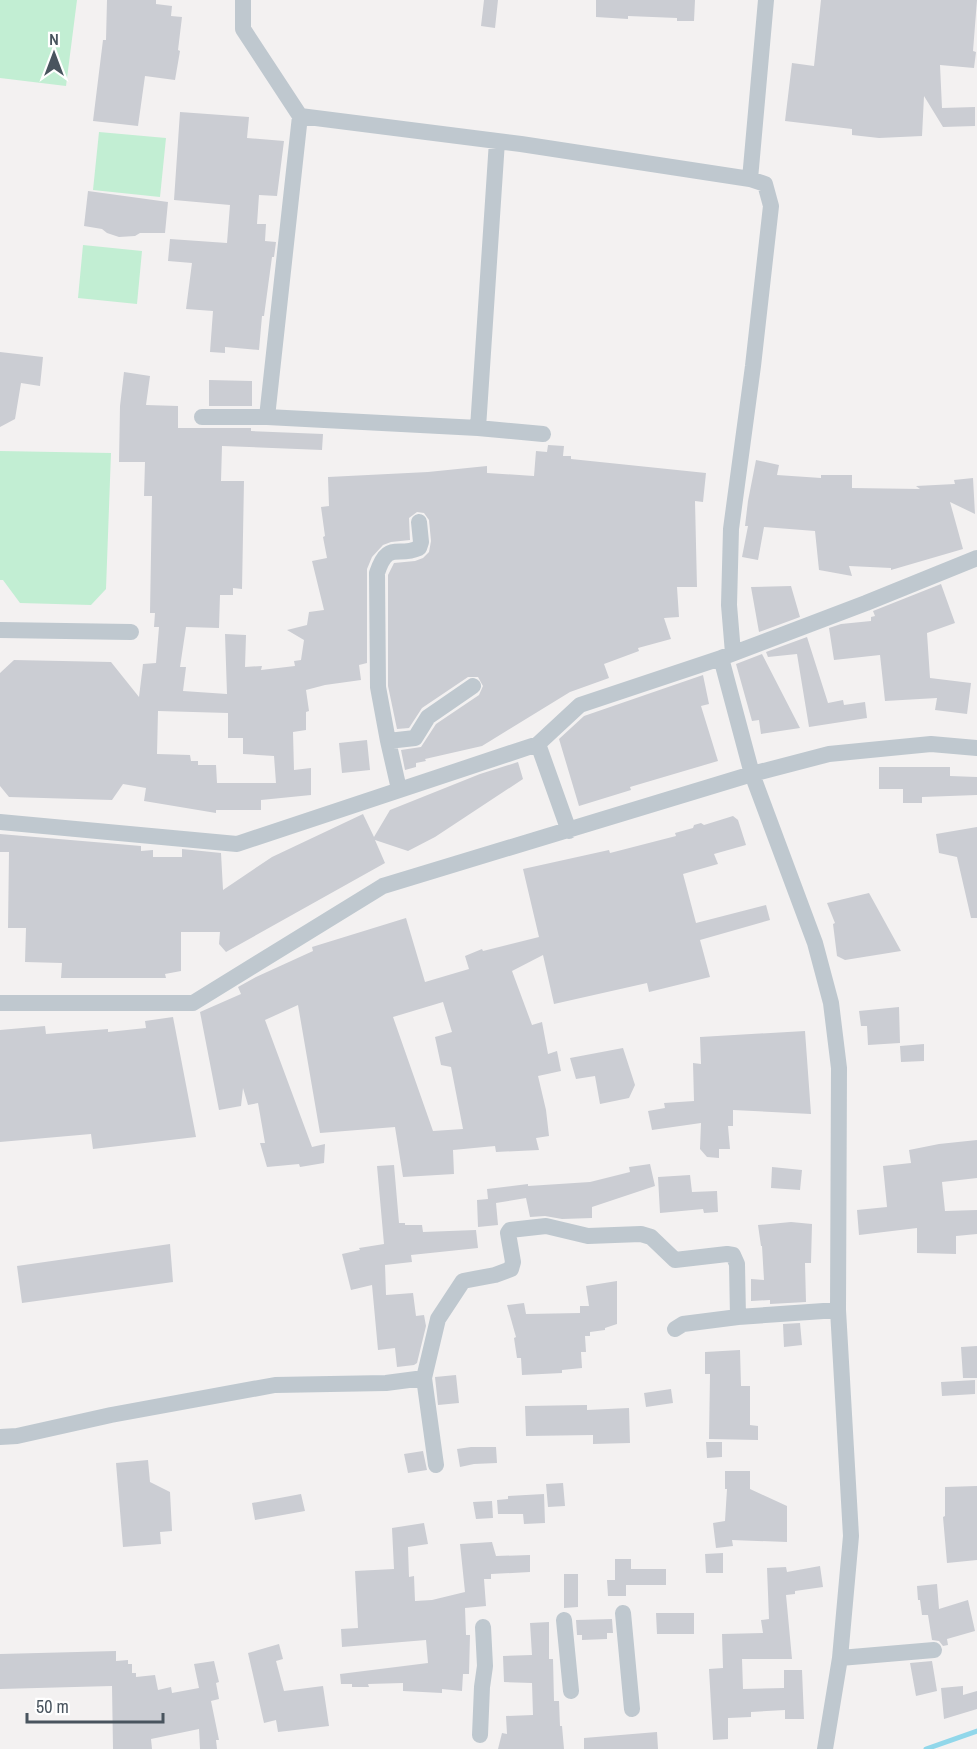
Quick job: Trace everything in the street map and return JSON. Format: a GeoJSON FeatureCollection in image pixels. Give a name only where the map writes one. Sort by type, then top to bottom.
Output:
{"type":"FeatureCollection","features":[{"type":"Feature","properties":{"kind":"street"},"geometry":{"type":"LineString","coordinates":[[243,0],[243,28],[300,116],[267,417]]}},
{"type":"Feature","properties":{"kind":"street"},"geometry":{"type":"LineString","coordinates":[[750,178],[766,0]]}},
{"type":"Feature","properties":{"kind":"street"},"geometry":{"type":"LineString","coordinates":[[300,116],[497,141],[750,178],[765,184],[771,206],[731,529],[727,656],[752,774],[815,943],[831,1003],[839,1068],[838,1310],[850,1536],[840,1658],[825,1749]]}},
{"type":"Feature","properties":{"kind":"street"},"geometry":{"type":"LineString","coordinates":[[478,428],[497,141]]}},
{"type":"Feature","properties":{"kind":"street"},"geometry":{"type":"LineString","coordinates":[[202,417],[267,417],[478,428],[543,434]]}},
{"type":"Feature","properties":{"kind":"street"},"geometry":{"type":"LineString","coordinates":[[399,789],[378,687],[377,573],[382,559],[392,552],[419,548],[421,542],[419,522]]}},
{"type":"Feature","properties":{"kind":"street"},"geometry":{"type":"LineString","coordinates":[[0,822],[237,844],[538,744],[580,705],[727,656],[977,558]]}},
{"type":"Feature","properties":{"kind":"street"},"geometry":{"type":"LineString","coordinates":[[0,630],[131,632]]}},
{"type":"Feature","properties":{"kind":"street"},"geometry":{"type":"LineString","coordinates":[[388,741],[415,738],[428,717],[473,686]]}},
{"type":"Feature","properties":{"kind":"street"},"geometry":{"type":"LineString","coordinates":[[538,744],[569,831]]}},
{"type":"Feature","properties":{"kind":"street"},"geometry":{"type":"LineString","coordinates":[[0,1003],[193,1004],[383,886],[752,774],[829,754],[931,744],[977,748]]}},
{"type":"Feature","properties":{"kind":"street"},"geometry":{"type":"LineString","coordinates":[[436,1465],[424,1378],[438,1319],[463,1281],[495,1275],[511,1269],[513,1266],[508,1233],[510,1230],[546,1226],[588,1236],[641,1234],[651,1237],[675,1260],[727,1254],[733,1256],[736,1264],[738,1317]]}},
{"type":"Feature","properties":{"kind":"street"},"geometry":{"type":"LineString","coordinates":[[675,1329],[683,1324],[738,1317],[838,1310]]}},
{"type":"Feature","properties":{"kind":"street"},"geometry":{"type":"LineString","coordinates":[[0,1437],[16,1436],[111,1415],[275,1385],[386,1383],[424,1378]]}},
{"type":"Feature","properties":{"kind":"street"},"geometry":{"type":"LineString","coordinates":[[623,1612],[632,1709]]}},
{"type":"Feature","properties":{"kind":"street"},"geometry":{"type":"LineString","coordinates":[[564,1620],[571,1692]]}},
{"type":"Feature","properties":{"kind":"street"},"geometry":{"type":"LineString","coordinates":[[480,1735],[485,1666],[483,1627]]}},
{"type":"Feature","properties":{"kind":"street"},"geometry":{"type":"LineString","coordinates":[[840,1658],[934,1650]]}},
{"type":"Feature","properties":{"kind":"green space"},"geometry":{"type":"Polygon","coordinates":[[[0,0],[77,0],[66,86],[0,78],[0,0]]]}},
{"type":"Feature","properties":{"kind":"green space"},"geometry":{"type":"Polygon","coordinates":[[[99,132],[166,138],[160,197],[93,190],[99,132]]]}},
{"type":"Feature","properties":{"kind":"green space"},"geometry":{"type":"Polygon","coordinates":[[[83,245],[142,251],[137,304],[78,298],[83,245]]]}},
{"type":"Feature","properties":{"kind":"green space"},"geometry":{"type":"Polygon","coordinates":[[[0,451],[111,453],[106,589],[91,605],[20,603],[3,580],[0,580],[0,451]]]}},
{"type":"Feature","properties":{"kind":"building"},"geometry":{"type":"Polygon","coordinates":[[[107,0],[156,0],[156,4],[172,6],[171,16],[182,17],[175,80],[145,76],[138,126],[93,121],[103,40],[106,40],[107,0]]]}},
{"type":"Feature","properties":{"kind":"building"},"geometry":{"type":"Polygon","coordinates":[[[484,0],[498,0],[495,28],[481,26],[484,0]]]}},
{"type":"Feature","properties":{"kind":"building"},"geometry":{"type":"Polygon","coordinates":[[[596,0],[695,0],[694,21],[628,16],[628,19],[596,17],[596,0]]]}},
{"type":"Feature","properties":{"kind":"building"},"geometry":{"type":"Polygon","coordinates":[[[821,0],[977,0],[974,68],[940,65],[942,108],[975,107],[975,126],[943,127],[924,96],[922,136],[879,138],[852,135],[852,129],[785,121],[792,63],[814,66],[821,0]]]}},
{"type":"Feature","properties":{"kind":"building"},"geometry":{"type":"Polygon","coordinates":[[[180,112],[249,117],[247,138],[284,141],[277,196],[259,195],[257,224],[266,224],[265,241],[276,242],[264,316],[262,316],[259,350],[225,347],[225,353],[210,352],[213,311],[186,309],[192,263],[168,261],[170,239],[227,243],[230,205],[174,200],[180,112]]]}},
{"type":"Feature","properties":{"kind":"building"},"geometry":{"type":"Polygon","coordinates":[[[88,191],[168,202],[165,233],[140,233],[135,236],[119,237],[102,229],[84,226],[88,191]]]}},
{"type":"Feature","properties":{"kind":"building"},"geometry":{"type":"Polygon","coordinates":[[[0,352],[43,357],[40,386],[21,383],[15,419],[0,427],[0,352]]]}},
{"type":"Feature","properties":{"kind":"building"},"geometry":{"type":"Polygon","coordinates":[[[124,372],[150,376],[146,405],[178,406],[178,428],[251,428],[251,431],[323,434],[322,450],[222,446],[221,481],[244,481],[242,589],[233,588],[233,595],[220,595],[219,628],[186,627],[180,667],[186,667],[183,691],[227,694],[225,634],[246,635],[245,667],[262,666],[261,670],[295,666],[294,661],[301,660],[304,640],[287,630],[307,625],[309,612],[324,610],[312,561],[327,558],[321,507],[329,506],[328,477],[428,472],[487,466],[487,473],[534,476],[536,451],[547,452],[548,445],[564,446],[563,456],[571,456],[571,459],[706,473],[703,502],[695,501],[697,587],[677,587],[679,617],[664,618],[671,639],[638,648],[639,651],[604,664],[609,678],[570,692],[482,746],[425,759],[426,761],[416,763],[416,767],[405,770],[401,750],[421,747],[436,724],[479,695],[483,686],[478,677],[468,677],[422,708],[409,728],[397,729],[388,686],[388,575],[394,563],[415,561],[423,558],[429,552],[431,541],[429,520],[424,513],[417,512],[409,518],[410,540],[383,545],[372,557],[367,569],[367,663],[359,665],[361,680],[306,690],[309,711],[306,712],[306,730],[293,732],[294,770],[311,768],[311,795],[261,800],[261,810],[216,810],[216,813],[144,801],[146,788],[123,784],[112,800],[9,797],[0,786],[0,673],[14,660],[111,662],[139,697],[143,664],[156,663],[159,627],[154,627],[155,613],[150,613],[152,496],[144,496],[145,462],[119,462],[120,406],[124,372]],[[158,711],[157,754],[190,755],[191,761],[198,761],[198,765],[216,765],[217,783],[276,783],[274,756],[243,754],[243,738],[228,738],[228,713],[158,711]]]}},
{"type":"Feature","properties":{"kind":"building"},"geometry":{"type":"Polygon","coordinates":[[[209,380],[252,381],[252,406],[209,406],[209,380]]]}},
{"type":"Feature","properties":{"kind":"building"},"geometry":{"type":"Polygon","coordinates":[[[756,460],[779,465],[777,475],[821,478],[821,475],[852,475],[852,488],[920,489],[916,486],[955,484],[954,480],[973,478],[975,514],[950,502],[963,549],[891,570],[891,568],[849,566],[852,576],[819,570],[815,531],[764,527],[758,560],[742,557],[748,526],[745,526],[748,501],[756,460]]]}},
{"type":"Feature","properties":{"kind":"building"},"geometry":{"type":"Polygon","coordinates":[[[941,584],[955,623],[927,633],[930,678],[971,683],[967,714],[935,710],[937,698],[885,701],[880,655],[834,660],[829,628],[841,624],[871,621],[871,617],[875,616],[873,611],[941,584]]]}},
{"type":"Feature","properties":{"kind":"building"},"geometry":{"type":"Polygon","coordinates":[[[791,586],[800,617],[759,632],[751,587],[791,586]]]}},
{"type":"Feature","properties":{"kind":"building"},"geometry":{"type":"Polygon","coordinates":[[[807,637],[828,703],[843,700],[844,705],[865,702],[867,718],[809,727],[797,654],[768,657],[766,652],[807,637]]]}},
{"type":"Feature","properties":{"kind":"building"},"geometry":{"type":"Polygon","coordinates":[[[762,654],[800,728],[761,734],[759,720],[752,721],[736,664],[762,654]]]}},
{"type":"Feature","properties":{"kind":"building"},"geometry":{"type":"Polygon","coordinates":[[[703,675],[709,704],[701,706],[718,761],[630,787],[631,790],[579,806],[559,739],[584,716],[703,675]]]}},
{"type":"Feature","properties":{"kind":"building"},"geometry":{"type":"Polygon","coordinates":[[[367,740],[370,770],[342,773],[339,743],[367,740]]]}},
{"type":"Feature","properties":{"kind":"building"},"geometry":{"type":"Polygon","coordinates":[[[518,762],[523,779],[435,837],[408,851],[375,840],[385,863],[226,952],[219,944],[220,932],[181,932],[181,971],[165,974],[166,978],[61,978],[62,963],[25,962],[26,928],[8,928],[9,852],[0,852],[0,834],[141,846],[141,851],[153,850],[153,857],[182,857],[182,849],[221,853],[223,890],[272,857],[363,814],[374,837],[390,810],[480,774],[518,762]]]}},
{"type":"Feature","properties":{"kind":"building"},"geometry":{"type":"Polygon","coordinates":[[[879,767],[950,767],[950,776],[977,777],[977,795],[922,797],[922,803],[903,803],[903,789],[879,789],[879,767]]]}},
{"type":"Feature","properties":{"kind":"building"},"geometry":{"type":"Polygon","coordinates":[[[733,816],[738,820],[746,845],[714,854],[718,864],[683,874],[696,923],[766,905],[770,920],[700,940],[710,977],[649,992],[647,983],[554,1004],[543,955],[512,971],[532,1025],[542,1022],[548,1054],[557,1051],[561,1071],[538,1076],[549,1136],[536,1138],[539,1150],[496,1152],[495,1146],[453,1150],[454,1174],[403,1177],[395,1127],[320,1133],[298,1005],[265,1020],[312,1147],[325,1144],[324,1163],[300,1167],[299,1164],[267,1167],[260,1143],[265,1143],[258,1103],[248,1105],[243,1088],[241,1106],[219,1110],[200,1012],[241,994],[238,987],[313,951],[312,947],[406,918],[425,982],[469,969],[465,956],[482,949],[483,951],[539,937],[523,869],[609,850],[610,853],[676,836],[675,833],[693,828],[694,825],[701,823],[704,825],[733,816]],[[443,1002],[393,1017],[433,1131],[463,1129],[451,1067],[441,1065],[435,1037],[452,1032],[443,1002]]]}},
{"type":"Feature","properties":{"kind":"building"},"geometry":{"type":"Polygon","coordinates":[[[977,827],[977,918],[971,918],[957,857],[939,853],[936,834],[977,827]]]}},
{"type":"Feature","properties":{"kind":"building"},"geometry":{"type":"Polygon","coordinates":[[[869,893],[901,951],[845,960],[837,956],[833,924],[835,923],[827,903],[869,893]]]}},
{"type":"Feature","properties":{"kind":"building"},"geometry":{"type":"Polygon","coordinates":[[[899,1007],[900,1043],[868,1045],[867,1026],[861,1026],[859,1011],[899,1007]]]}},
{"type":"Feature","properties":{"kind":"building"},"geometry":{"type":"Polygon","coordinates":[[[173,1017],[196,1137],[93,1149],[91,1134],[0,1142],[0,1030],[45,1026],[46,1034],[108,1029],[108,1032],[146,1028],[145,1021],[173,1017]]]}},
{"type":"Feature","properties":{"kind":"building"},"geometry":{"type":"Polygon","coordinates":[[[805,1031],[811,1114],[733,1110],[733,1126],[728,1126],[730,1149],[719,1149],[719,1158],[707,1157],[700,1149],[701,1123],[652,1130],[648,1111],[665,1108],[664,1103],[694,1101],[693,1063],[701,1064],[700,1037],[805,1031]]]}},
{"type":"Feature","properties":{"kind":"building"},"geometry":{"type":"Polygon","coordinates":[[[924,1044],[924,1061],[901,1062],[900,1046],[924,1044]]]}},
{"type":"Feature","properties":{"kind":"building"},"geometry":{"type":"Polygon","coordinates":[[[623,1048],[635,1085],[629,1098],[600,1104],[595,1076],[576,1079],[570,1058],[623,1048]]]}},
{"type":"Feature","properties":{"kind":"building"},"geometry":{"type":"Polygon","coordinates":[[[977,1140],[977,1178],[942,1182],[945,1211],[977,1210],[977,1234],[956,1236],[956,1254],[917,1253],[917,1228],[859,1235],[857,1210],[887,1207],[883,1166],[911,1163],[909,1150],[977,1140]]]}},
{"type":"Feature","properties":{"kind":"building"},"geometry":{"type":"Polygon","coordinates":[[[650,1164],[655,1186],[592,1207],[592,1218],[530,1217],[526,1198],[496,1203],[498,1225],[478,1227],[477,1200],[488,1199],[487,1189],[528,1184],[528,1186],[590,1182],[630,1172],[629,1167],[650,1164]]]}},
{"type":"Feature","properties":{"kind":"building"},"geometry":{"type":"Polygon","coordinates":[[[394,1165],[399,1223],[422,1225],[423,1232],[476,1230],[478,1248],[411,1255],[412,1262],[385,1265],[386,1295],[413,1293],[416,1316],[424,1315],[426,1326],[417,1363],[397,1367],[395,1348],[378,1350],[372,1285],[351,1290],[342,1254],[360,1250],[359,1248],[384,1244],[377,1166],[394,1165]]]}},
{"type":"Feature","properties":{"kind":"building"},"geometry":{"type":"Polygon","coordinates":[[[772,1167],[802,1170],[800,1190],[771,1188],[772,1167]]]}},
{"type":"Feature","properties":{"kind":"building"},"geometry":{"type":"Polygon","coordinates":[[[690,1175],[692,1192],[717,1191],[718,1212],[704,1213],[703,1209],[660,1213],[658,1177],[690,1175]]]}},
{"type":"Feature","properties":{"kind":"building"},"geometry":{"type":"Polygon","coordinates":[[[791,1222],[812,1224],[811,1263],[805,1263],[806,1302],[770,1304],[770,1300],[751,1301],[751,1279],[764,1280],[758,1225],[791,1222]]]}},
{"type":"Feature","properties":{"kind":"building"},"geometry":{"type":"Polygon","coordinates":[[[170,1244],[173,1282],[22,1303],[17,1266],[170,1244]]]}},
{"type":"Feature","properties":{"kind":"building"},"geometry":{"type":"Polygon","coordinates":[[[617,1281],[617,1324],[605,1330],[590,1332],[590,1336],[585,1336],[586,1352],[581,1352],[582,1368],[562,1370],[562,1373],[522,1375],[521,1358],[517,1358],[514,1338],[516,1337],[507,1305],[524,1303],[526,1314],[580,1313],[580,1306],[589,1306],[586,1286],[617,1281]]]}},
{"type":"Feature","properties":{"kind":"building"},"geometry":{"type":"Polygon","coordinates":[[[800,1323],[802,1345],[784,1347],[783,1324],[800,1323]]]}},
{"type":"Feature","properties":{"kind":"building"},"geometry":{"type":"Polygon","coordinates":[[[977,1346],[977,1378],[963,1378],[961,1347],[977,1346]]]}},
{"type":"Feature","properties":{"kind":"building"},"geometry":{"type":"Polygon","coordinates":[[[740,1350],[741,1386],[750,1386],[750,1425],[758,1426],[758,1440],[709,1439],[710,1374],[705,1374],[705,1352],[740,1350]]]}},
{"type":"Feature","properties":{"kind":"building"},"geometry":{"type":"Polygon","coordinates":[[[456,1375],[459,1403],[438,1405],[435,1377],[456,1375]]]}},
{"type":"Feature","properties":{"kind":"building"},"geometry":{"type":"Polygon","coordinates":[[[975,1380],[975,1394],[942,1396],[941,1382],[975,1380]]]}},
{"type":"Feature","properties":{"kind":"building"},"geometry":{"type":"Polygon","coordinates":[[[671,1389],[673,1403],[646,1407],[644,1393],[671,1389]]]}},
{"type":"Feature","properties":{"kind":"building"},"geometry":{"type":"Polygon","coordinates":[[[587,1405],[587,1410],[629,1408],[630,1443],[593,1444],[593,1435],[526,1436],[525,1406],[587,1405]]]}},
{"type":"Feature","properties":{"kind":"building"},"geometry":{"type":"Polygon","coordinates":[[[706,1442],[722,1442],[722,1457],[707,1458],[706,1442]]]}},
{"type":"Feature","properties":{"kind":"building"},"geometry":{"type":"Polygon","coordinates":[[[496,1447],[497,1463],[460,1467],[457,1449],[496,1447]]]}},
{"type":"Feature","properties":{"kind":"building"},"geometry":{"type":"Polygon","coordinates":[[[423,1451],[427,1470],[408,1473],[404,1454],[423,1451]]]}},
{"type":"Feature","properties":{"kind":"building"},"geometry":{"type":"Polygon","coordinates":[[[148,1460],[150,1482],[170,1492],[172,1531],[160,1532],[161,1544],[123,1547],[116,1463],[148,1460]]]}},
{"type":"Feature","properties":{"kind":"building"},"geometry":{"type":"Polygon","coordinates":[[[725,1471],[750,1471],[750,1489],[787,1506],[787,1542],[732,1540],[733,1546],[716,1548],[713,1523],[725,1521],[727,1489],[725,1489],[725,1471]]]}},
{"type":"Feature","properties":{"kind":"building"},"geometry":{"type":"Polygon","coordinates":[[[563,1483],[565,1506],[548,1507],[546,1484],[563,1483]]]}},
{"type":"Feature","properties":{"kind":"building"},"geometry":{"type":"Polygon","coordinates":[[[977,1486],[977,1560],[947,1563],[943,1517],[945,1516],[945,1487],[977,1486]]]}},
{"type":"Feature","properties":{"kind":"building"},"geometry":{"type":"Polygon","coordinates":[[[301,1494],[305,1511],[255,1520],[252,1503],[301,1494]]]}},
{"type":"Feature","properties":{"kind":"building"},"geometry":{"type":"Polygon","coordinates":[[[544,1494],[545,1523],[524,1524],[523,1514],[498,1514],[497,1500],[508,1499],[508,1496],[544,1494]]]}},
{"type":"Feature","properties":{"kind":"building"},"geometry":{"type":"Polygon","coordinates":[[[492,1501],[493,1518],[476,1519],[473,1502],[492,1501]]]}},
{"type":"Feature","properties":{"kind":"building"},"geometry":{"type":"Polygon","coordinates":[[[424,1523],[428,1544],[408,1547],[409,1577],[414,1576],[415,1601],[432,1600],[465,1592],[460,1544],[492,1542],[496,1556],[530,1555],[530,1572],[491,1574],[491,1579],[484,1579],[486,1606],[465,1608],[466,1635],[470,1635],[469,1674],[463,1674],[462,1691],[442,1689],[442,1693],[403,1691],[403,1683],[368,1684],[369,1687],[352,1687],[352,1684],[341,1684],[340,1674],[428,1663],[426,1640],[342,1647],[341,1629],[358,1628],[355,1571],[394,1569],[392,1528],[424,1523]]]}},
{"type":"Feature","properties":{"kind":"building"},"geometry":{"type":"Polygon","coordinates":[[[723,1553],[723,1573],[706,1573],[705,1554],[723,1553]]]}},
{"type":"Feature","properties":{"kind":"building"},"geometry":{"type":"Polygon","coordinates":[[[615,1559],[631,1559],[631,1569],[666,1569],[666,1585],[626,1585],[626,1596],[608,1596],[607,1580],[615,1580],[615,1559]]]}},
{"type":"Feature","properties":{"kind":"building"},"geometry":{"type":"Polygon","coordinates":[[[820,1566],[823,1587],[795,1591],[795,1594],[786,1595],[792,1659],[742,1659],[743,1689],[784,1688],[784,1670],[802,1670],[804,1719],[785,1719],[785,1710],[751,1712],[751,1717],[728,1718],[728,1739],[713,1740],[709,1669],[723,1668],[722,1634],[763,1633],[761,1620],[769,1619],[767,1568],[786,1567],[787,1572],[820,1566]]]}},
{"type":"Feature","properties":{"kind":"building"},"geometry":{"type":"Polygon","coordinates":[[[564,1574],[578,1574],[578,1607],[564,1608],[564,1574]]]}},
{"type":"Feature","properties":{"kind":"building"},"geometry":{"type":"Polygon","coordinates":[[[937,1584],[939,1609],[968,1600],[975,1631],[947,1639],[948,1645],[943,1646],[939,1641],[932,1640],[928,1615],[922,1615],[920,1600],[918,1600],[917,1586],[937,1584]]]}},
{"type":"Feature","properties":{"kind":"building"},"geometry":{"type":"Polygon","coordinates":[[[656,1613],[694,1613],[694,1634],[657,1634],[656,1613]]]}},
{"type":"Feature","properties":{"kind":"building"},"geometry":{"type":"Polygon","coordinates":[[[612,1619],[613,1633],[607,1633],[607,1639],[582,1640],[582,1635],[577,1635],[576,1620],[612,1619]]]}},
{"type":"Feature","properties":{"kind":"building"},"geometry":{"type":"Polygon","coordinates":[[[549,1622],[549,1659],[553,1659],[554,1701],[559,1701],[564,1749],[498,1749],[502,1733],[507,1734],[506,1716],[533,1715],[532,1683],[504,1682],[503,1656],[532,1655],[530,1623],[549,1622]]]}},
{"type":"Feature","properties":{"kind":"building"},"geometry":{"type":"Polygon","coordinates":[[[279,1644],[283,1659],[276,1661],[284,1691],[323,1686],[329,1726],[278,1732],[276,1720],[264,1723],[248,1653],[279,1644]]]}},
{"type":"Feature","properties":{"kind":"building"},"geometry":{"type":"Polygon","coordinates":[[[116,1651],[116,1661],[128,1660],[128,1664],[132,1664],[132,1673],[136,1673],[136,1677],[155,1675],[158,1690],[171,1687],[172,1693],[199,1688],[194,1664],[214,1661],[219,1682],[216,1683],[219,1699],[211,1701],[219,1740],[216,1740],[217,1749],[200,1749],[199,1729],[151,1739],[152,1749],[113,1749],[112,1686],[0,1689],[0,1654],[116,1651]]]}},
{"type":"Feature","properties":{"kind":"building"},"geometry":{"type":"Polygon","coordinates":[[[932,1661],[937,1691],[916,1696],[910,1663],[932,1661]]]}},
{"type":"Feature","properties":{"kind":"building"},"geometry":{"type":"Polygon","coordinates":[[[963,1686],[963,1695],[977,1691],[977,1709],[944,1719],[941,1688],[963,1686]]]}},
{"type":"Feature","properties":{"kind":"building"},"geometry":{"type":"Polygon","coordinates":[[[657,1732],[658,1749],[584,1749],[584,1738],[657,1732]]]}},
{"type":"Feature","properties":{"kind":"waterway"},"geometry":{"type":"LineString","coordinates":[[926,1749],[977,1731]]}}]}
